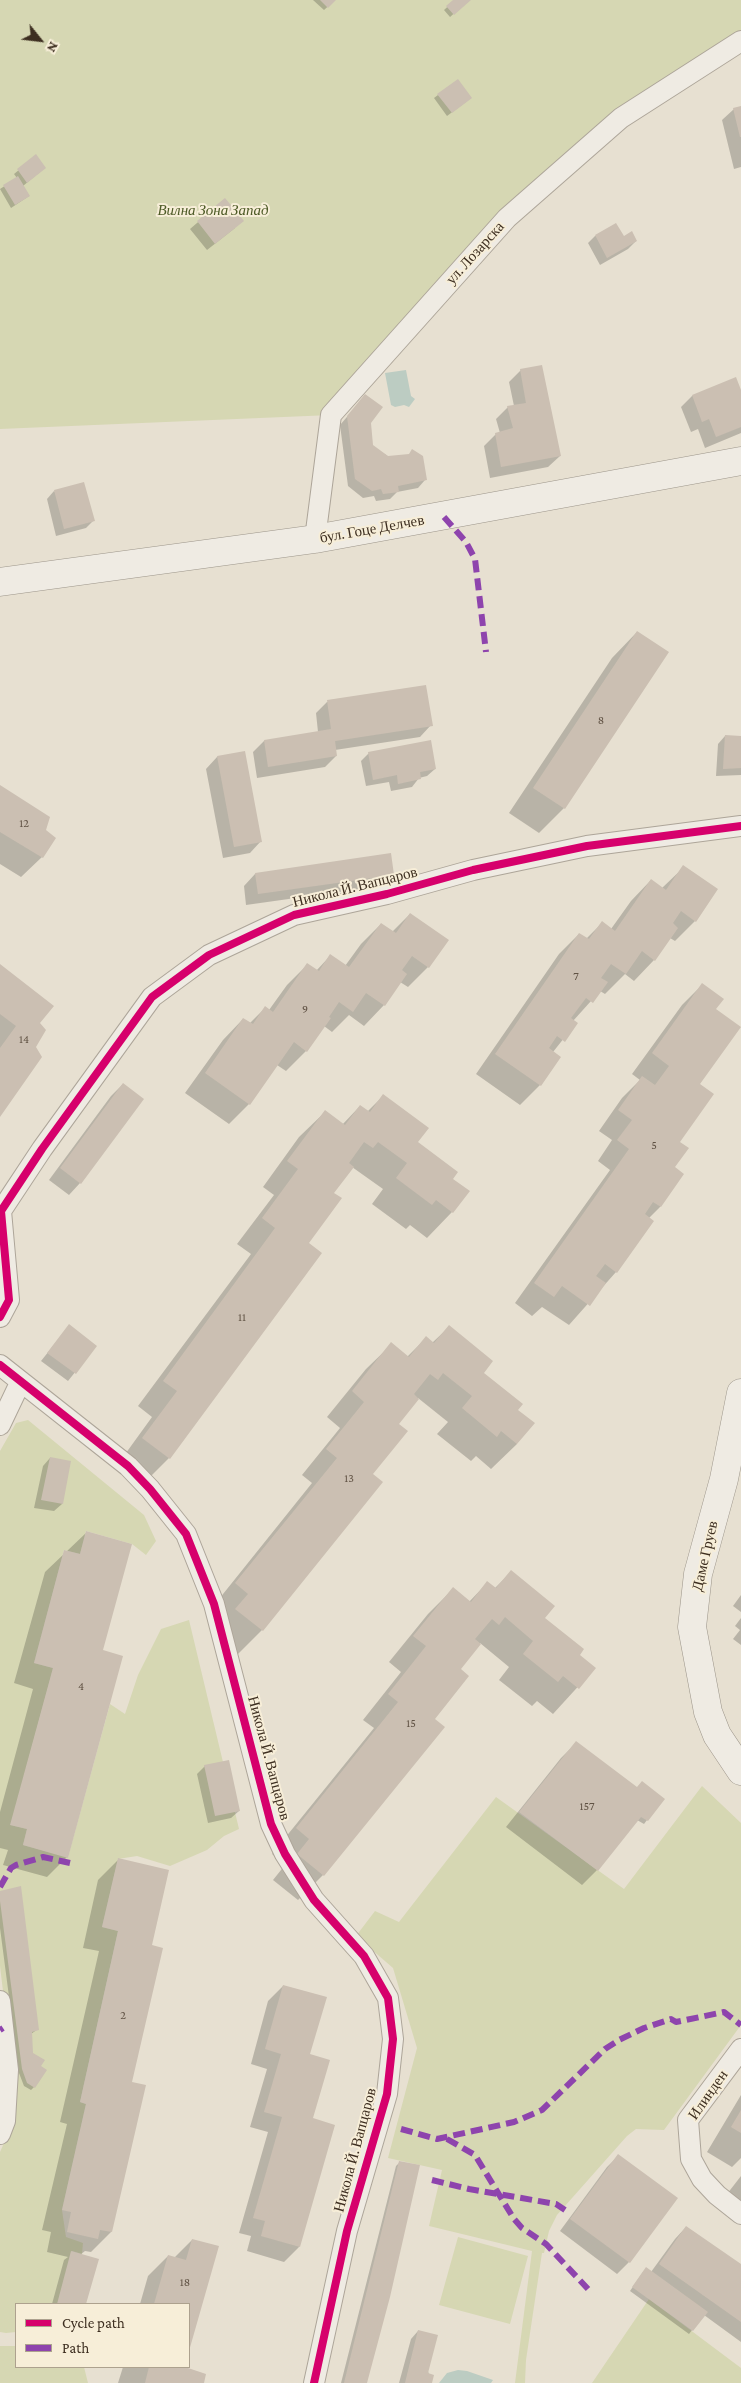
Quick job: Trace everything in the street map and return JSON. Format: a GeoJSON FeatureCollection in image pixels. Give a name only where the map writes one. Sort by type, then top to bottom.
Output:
{"type":"FeatureCollection","features":[{"type":"Feature","properties":{"kind":"main road","name":"бул. Гоце Делчев"},"geometry":{"type":"LineString","coordinates":[[0,582],[316,539],[741,461]]}},
{"type":"Feature","properties":{"kind":"main road","name":"Даме Груев"},"geometry":{"type":"LineString","coordinates":[[741,1393],[724,1479],[698,1574],[692,1627],[708,1712],[717,1735],[741,1771]]}},
{"type":"Feature","properties":{"kind":"street","name":"ул. Лозарска"},"geometry":{"type":"LineString","coordinates":[[316,539],[331,415],[507,218],[621,118],[741,41]]}},
{"type":"Feature","properties":{"kind":"street","name":"Никола Й. Вапцаров"},"geometry":{"type":"LineString","coordinates":[[0,1317],[9,1300],[1,1211],[42,1149],[152,997],[209,955],[294,915],[387,894],[473,870],[587,846],[741,826]]}},
{"type":"Feature","properties":{"kind":"street","name":"Никола Й. Вапцаров"},"geometry":{"type":"LineString","coordinates":[[0,1365],[20,1383],[128,1466],[150,1488],[186,1534],[214,1604],[271,1824],[285,1854],[314,1900],[364,1956],[388,1998],[393,2039],[386,2094],[347,2231],[314,2383]]}},
{"type":"Feature","properties":{"kind":"street"},"geometry":{"type":"LineString","coordinates":[[0,1425],[20,1383]]}},
{"type":"Feature","properties":{"kind":"street"},"geometry":{"type":"LineString","coordinates":[[0,2001],[8,2070],[5,2121],[0,2134]]}},
{"type":"Feature","properties":{"kind":"street","name":"Илинден"},"geometry":{"type":"LineString","coordinates":[[741,2049],[688,2120],[691,2159],[702,2179],[717,2195],[741,2214]]}},
{"type":"Feature","properties":{"kind":"green space","name":"Вилна Зона Запад"},"geometry":{"type":"Polygon","coordinates":[[[0,0],[741,0],[741,36],[507,218],[331,415],[0,429],[0,0]]]}},
{"type":"Feature","properties":{"kind":"green space"},"geometry":{"type":"Polygon","coordinates":[[[28,1420],[144,1515],[156,1541],[146,1555],[132,1544],[86,1531],[80,1554],[64,1550],[34,1663],[53,1668],[11,1825],[27,1829],[23,1845],[68,1857],[110,1704],[125,1714],[138,1675],[161,1629],[189,1620],[239,1829],[224,1836],[207,1850],[170,1866],[137,1856],[118,1859],[102,1927],[118,1931],[80,2102],[86,2104],[62,2210],[66,2237],[83,2243],[82,2254],[72,2251],[59,2303],[15,2303],[15,2332],[6,2333],[0,2332],[0,2152],[12,2125],[14,2083],[0,1966],[0,1451],[16,1423],[28,1420]]]}},
{"type":"Feature","properties":{"kind":"green space"},"geometry":{"type":"Polygon","coordinates":[[[702,1786],[741,1823],[741,2025],[664,2130],[636,2129],[627,2136],[557,2215],[549,2231],[544,2253],[542,2253],[526,2360],[525,2383],[515,2383],[532,2251],[429,2226],[442,2170],[388,2158],[417,2048],[393,1968],[356,1936],[375,1911],[399,1922],[496,1797],[624,1889],[702,1786]]]}},
{"type":"Feature","properties":{"kind":"green space"},"geometry":{"type":"Polygon","coordinates":[[[458,2237],[528,2256],[510,2324],[439,2305],[458,2237]]]}},
{"type":"Feature","properties":{"kind":"green space"},"geometry":{"type":"Polygon","coordinates":[[[649,2299],[741,2368],[741,2383],[592,2383],[649,2299]]]}},
{"type":"Feature","properties":{"kind":"green space"},"geometry":{"type":"Polygon","coordinates":[[[0,2346],[15,2346],[15,2368],[84,2368],[88,2383],[0,2383],[0,2346]]]}},
{"type":"Feature","properties":{"kind":"shaded area"},"geometry":{"type":"Polygon","coordinates":[[[406,370],[411,396],[415,399],[409,407],[404,405],[395,407],[391,405],[385,373],[406,370]]]}},
{"type":"Feature","properties":{"kind":"shaded area"},"geometry":{"type":"Polygon","coordinates":[[[458,2370],[467,2371],[493,2380],[491,2383],[439,2383],[447,2373],[458,2370]]]}},
{"type":"Feature","properties":{"kind":"building"},"geometry":{"type":"Polygon","coordinates":[[[320,0],[336,0],[328,8],[320,0]]]}},
{"type":"Feature","properties":{"kind":"building"},"geometry":{"type":"Polygon","coordinates":[[[453,0],[471,0],[454,15],[446,6],[453,0]]]}},
{"type":"Feature","properties":{"kind":"building"},"geometry":{"type":"Polygon","coordinates":[[[458,79],[472,98],[452,113],[437,94],[458,79]]]}},
{"type":"Feature","properties":{"kind":"building"},"geometry":{"type":"Polygon","coordinates":[[[741,106],[741,137],[740,137],[733,108],[741,106]]]}},
{"type":"Feature","properties":{"kind":"building"},"geometry":{"type":"Polygon","coordinates":[[[36,154],[46,168],[27,183],[17,169],[36,154]]]}},
{"type":"Feature","properties":{"kind":"building"},"geometry":{"type":"Polygon","coordinates":[[[18,176],[30,196],[15,205],[3,185],[18,176]]]}},
{"type":"Feature","properties":{"kind":"building"},"geometry":{"type":"Polygon","coordinates":[[[225,198],[244,221],[215,244],[197,221],[225,198]]]}},
{"type":"Feature","properties":{"kind":"building"},"geometry":{"type":"Polygon","coordinates":[[[616,223],[624,236],[632,231],[637,241],[607,258],[595,235],[616,223]]]}},
{"type":"Feature","properties":{"kind":"building"},"geometry":{"type":"Polygon","coordinates":[[[542,365],[561,456],[501,467],[495,433],[513,428],[507,406],[526,403],[520,369],[542,365]]]}},
{"type":"Feature","properties":{"kind":"building"},"geometry":{"type":"Polygon","coordinates":[[[736,377],[741,390],[741,427],[716,437],[709,419],[702,422],[692,395],[736,377]]]}},
{"type":"Feature","properties":{"kind":"building"},"geometry":{"type":"Polygon","coordinates":[[[365,394],[383,407],[371,423],[373,445],[388,456],[409,454],[412,449],[423,456],[427,480],[398,486],[399,492],[383,494],[381,489],[372,491],[355,479],[347,416],[365,394]]]}},
{"type":"Feature","properties":{"kind":"building"},"geometry":{"type":"Polygon","coordinates":[[[84,482],[95,521],[64,529],[54,490],[84,482]]]}},
{"type":"Feature","properties":{"kind":"building"},"geometry":{"type":"Polygon","coordinates":[[[637,631],[669,652],[565,809],[533,788],[637,631]]]}},
{"type":"Feature","properties":{"kind":"building"},"geometry":{"type":"Polygon","coordinates":[[[426,685],[433,726],[335,741],[337,756],[268,767],[264,740],[331,729],[327,700],[426,685]]]}},
{"type":"Feature","properties":{"kind":"building"},"geometry":{"type":"Polygon","coordinates":[[[725,735],[741,736],[741,768],[723,769],[725,735]]]}},
{"type":"Feature","properties":{"kind":"building"},"geometry":{"type":"Polygon","coordinates":[[[431,740],[436,769],[420,772],[421,779],[398,784],[397,775],[373,780],[368,752],[431,740]]]}},
{"type":"Feature","properties":{"kind":"building"},"geometry":{"type":"Polygon","coordinates":[[[245,751],[262,842],[234,847],[217,756],[245,751]]]}},
{"type":"Feature","properties":{"kind":"building"},"geometry":{"type":"Polygon","coordinates":[[[0,785],[50,817],[46,830],[56,838],[43,858],[0,832],[0,785]]]}},
{"type":"Feature","properties":{"kind":"building"},"geometry":{"type":"Polygon","coordinates":[[[391,853],[394,875],[258,894],[255,873],[391,853]]]}},
{"type":"Feature","properties":{"kind":"building"},"geometry":{"type":"Polygon","coordinates":[[[683,865],[718,889],[696,922],[681,911],[673,923],[678,928],[655,961],[642,951],[626,974],[611,964],[601,978],[608,982],[593,1003],[586,998],[571,1018],[578,1023],[565,1042],[557,1036],[549,1048],[561,1057],[541,1086],[495,1054],[579,933],[589,939],[602,921],[615,931],[651,879],[666,890],[683,865]]]}},
{"type":"Feature","properties":{"kind":"building"},"geometry":{"type":"Polygon","coordinates":[[[410,913],[449,940],[429,968],[412,956],[402,970],[407,974],[385,1006],[366,993],[353,1012],[339,1002],[329,1017],[331,1018],[307,1052],[294,1042],[250,1105],[205,1073],[243,1018],[253,1024],[265,1006],[273,1012],[307,963],[319,971],[330,954],[349,967],[381,923],[396,933],[410,913]]]}},
{"type":"Feature","properties":{"kind":"building"},"geometry":{"type":"Polygon","coordinates":[[[0,964],[54,1006],[40,1023],[46,1030],[36,1047],[42,1057],[0,1117],[0,1048],[16,1026],[0,1014],[0,964]]]}},
{"type":"Feature","properties":{"kind":"building"},"geometry":{"type":"Polygon","coordinates":[[[702,983],[724,999],[716,1009],[741,1027],[700,1084],[714,1094],[680,1142],[689,1148],[675,1167],[684,1174],[661,1207],[653,1202],[645,1214],[654,1221],[617,1273],[605,1264],[596,1276],[606,1283],[590,1306],[562,1286],[554,1297],[534,1283],[629,1149],[617,1140],[632,1120],[618,1110],[642,1076],[655,1085],[669,1066],[652,1053],[702,983]]]}},
{"type":"Feature","properties":{"kind":"building"},"geometry":{"type":"Polygon","coordinates":[[[123,1083],[144,1099],[81,1184],[60,1168],[123,1083]]]}},
{"type":"Feature","properties":{"kind":"building"},"geometry":{"type":"Polygon","coordinates":[[[383,1094],[429,1128],[418,1142],[458,1172],[453,1179],[470,1191],[453,1213],[436,1200],[432,1205],[396,1178],[407,1163],[378,1142],[373,1148],[364,1142],[349,1163],[354,1167],[334,1193],[342,1198],[309,1243],[322,1253],[170,1459],[142,1438],[177,1391],[163,1381],[275,1228],[262,1218],[298,1169],[287,1161],[325,1110],[345,1125],[360,1105],[370,1112],[383,1094]]]}},
{"type":"Feature","properties":{"kind":"building"},"geometry":{"type":"Polygon","coordinates":[[[69,1324],[97,1346],[76,1374],[47,1353],[69,1324]]]}},
{"type":"Feature","properties":{"kind":"building"},"geometry":{"type":"Polygon","coordinates":[[[449,1325],[493,1361],[484,1373],[523,1404],[518,1410],[535,1423],[517,1444],[501,1431],[497,1437],[462,1408],[472,1396],[443,1373],[438,1380],[430,1374],[414,1394],[419,1399],[399,1424],[408,1431],[373,1474],[383,1482],[263,1631],[235,1609],[248,1594],[235,1583],[337,1458],[326,1449],[364,1402],[352,1391],[391,1342],[409,1357],[426,1336],[434,1343],[449,1325]]]}},
{"type":"Feature","properties":{"kind":"building"},"geometry":{"type":"Polygon","coordinates":[[[50,1457],[71,1461],[63,1504],[41,1500],[50,1457]]]}},
{"type":"Feature","properties":{"kind":"building"},"geometry":{"type":"Polygon","coordinates":[[[86,1531],[132,1544],[103,1650],[123,1656],[68,1858],[23,1845],[27,1829],[10,1825],[53,1668],[34,1663],[64,1550],[80,1554],[86,1531]]]}},
{"type":"Feature","properties":{"kind":"building"},"geometry":{"type":"Polygon","coordinates":[[[511,1570],[555,1606],[545,1618],[584,1649],[580,1655],[596,1668],[579,1689],[563,1676],[558,1682],[523,1654],[533,1641],[505,1617],[499,1625],[492,1619],[475,1639],[481,1644],[461,1669],[469,1676],[435,1719],[445,1727],[324,1876],[297,1854],[309,1839],[296,1828],[398,1702],[388,1694],[426,1646],[413,1636],[453,1587],[471,1602],[487,1581],[496,1588],[511,1570]]]}},
{"type":"Feature","properties":{"kind":"building"},"geometry":{"type":"Polygon","coordinates":[[[576,1741],[637,1787],[642,1781],[665,1799],[648,1821],[641,1817],[598,1871],[519,1812],[576,1741]]]}},
{"type":"Feature","properties":{"kind":"building"},"geometry":{"type":"Polygon","coordinates":[[[229,1760],[240,1811],[215,1816],[204,1765],[229,1760]]]}},
{"type":"Feature","properties":{"kind":"building"},"geometry":{"type":"Polygon","coordinates":[[[118,1858],[169,1870],[152,1945],[163,1948],[132,2082],[146,2085],[112,2232],[100,2230],[98,2239],[67,2232],[71,2212],[62,2210],[86,2104],[80,2102],[118,1931],[102,1927],[118,1858]]]}},
{"type":"Feature","properties":{"kind":"building"},"geometry":{"type":"Polygon","coordinates":[[[21,1886],[39,2030],[32,2032],[33,2053],[45,2060],[41,2066],[47,2070],[35,2088],[27,2083],[22,2069],[0,1901],[0,1891],[21,1886]]]}},
{"type":"Feature","properties":{"kind":"building"},"geometry":{"type":"Polygon","coordinates":[[[283,1985],[327,1997],[310,2054],[330,2060],[313,2118],[335,2125],[300,2247],[261,2236],[265,2221],[253,2218],[282,2117],[264,2112],[281,2054],[265,2049],[283,1985]]]}},
{"type":"Feature","properties":{"kind":"building"},"geometry":{"type":"Polygon","coordinates":[[[741,2110],[741,2133],[731,2127],[741,2110]]]}},
{"type":"Feature","properties":{"kind":"building"},"geometry":{"type":"Polygon","coordinates":[[[618,2154],[678,2198],[630,2263],[570,2219],[618,2154]]]}},
{"type":"Feature","properties":{"kind":"building"},"geometry":{"type":"Polygon","coordinates":[[[399,2161],[420,2165],[390,2297],[367,2383],[344,2383],[399,2161]]]}},
{"type":"Feature","properties":{"kind":"building"},"geometry":{"type":"Polygon","coordinates":[[[686,2226],[741,2264],[741,2322],[659,2264],[686,2226]]]}},
{"type":"Feature","properties":{"kind":"building"},"geometry":{"type":"Polygon","coordinates":[[[192,2239],[219,2246],[190,2348],[190,2303],[154,2303],[168,2255],[186,2260],[192,2239]]]}},
{"type":"Feature","properties":{"kind":"building"},"geometry":{"type":"Polygon","coordinates":[[[71,2251],[99,2259],[86,2303],[57,2303],[71,2251]]]}},
{"type":"Feature","properties":{"kind":"building"},"geometry":{"type":"Polygon","coordinates":[[[646,2267],[708,2312],[693,2331],[632,2287],[646,2267]]]}},
{"type":"Feature","properties":{"kind":"building"},"geometry":{"type":"Polygon","coordinates":[[[418,2330],[438,2335],[428,2373],[434,2375],[432,2383],[405,2383],[418,2330]]]}},
{"type":"Feature","properties":{"kind":"building"},"geometry":{"type":"Polygon","coordinates":[[[149,2368],[188,2368],[206,2374],[204,2383],[145,2383],[149,2368]]]}},
{"type":"Feature","properties":{"kind":"marked path"},"geometry":{"type":"LineString","coordinates":[[444,517],[466,542],[475,559],[486,652]]}},
{"type":"Feature","properties":{"kind":"marked path"},"geometry":{"type":"LineString","coordinates":[[0,1887],[11,1868],[16,1865],[43,1857],[70,1863]]}},
{"type":"Feature","properties":{"kind":"marked path"},"geometry":{"type":"LineString","coordinates":[[401,2129],[437,2139],[514,2122],[542,2110],[605,2049],[644,2028],[671,2019],[676,2022],[724,2012],[741,2025]]}},
{"type":"Feature","properties":{"kind":"marked path"},"geometry":{"type":"LineString","coordinates":[[447,2139],[475,2155],[514,2219],[522,2228],[546,2244],[588,2289]]}},
{"type":"Feature","properties":{"kind":"marked path"},"geometry":{"type":"LineString","coordinates":[[432,2180],[469,2189],[556,2204],[565,2210]]}},
{"type":"Feature","properties":{"kind":"cycle path"},"geometry":{"type":"LineString","coordinates":[[0,1317],[9,1300],[1,1211],[42,1149],[152,997],[209,955],[294,915],[387,894],[473,870],[587,846],[741,826]]}},
{"type":"Feature","properties":{"kind":"cycle path"},"geometry":{"type":"LineString","coordinates":[[0,1365],[128,1466],[150,1489],[186,1534],[214,1604],[271,1824],[285,1854],[314,1900],[364,1956],[388,1998],[393,2039],[387,2094],[347,2231],[314,2383]]}}]}
